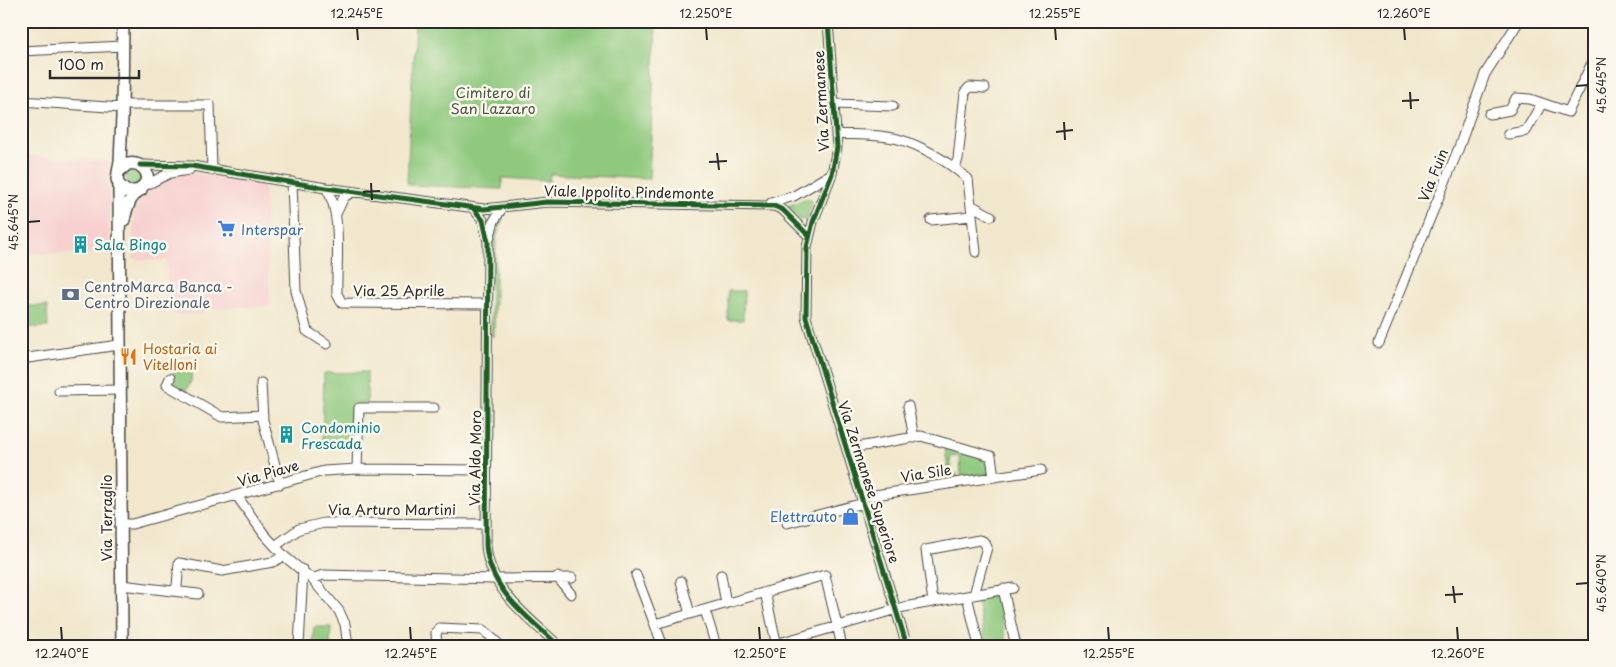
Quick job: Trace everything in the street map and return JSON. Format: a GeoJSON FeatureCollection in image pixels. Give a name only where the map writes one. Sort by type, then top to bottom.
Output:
{"type":"FeatureCollection","features":[{"type":"Feature","properties":{"kind":"main road"},"geometry":{"type":"LineString","coordinates":[[122,110],[126,152],[146,172],[142,188],[127,192],[119,185],[118,172],[122,110],[123,21]]}},
{"type":"Feature","properties":{"kind":"main road"},"geometry":{"type":"LineString","coordinates":[[118,172],[124,166],[138,164]]}},
{"type":"Feature","properties":{"kind":"main road","name":"Via Terraglio"},"geometry":{"type":"LineString","coordinates":[[119,185],[118,252],[120,274]]}},
{"type":"Feature","properties":{"kind":"main road","name":"Via Terraglio"},"geometry":{"type":"LineString","coordinates":[[122,646],[120,274],[126,210],[132,198],[142,188]]}},
{"type":"Feature","properties":{"kind":"street","name":"Via Zermanese"},"geometry":{"type":"LineString","coordinates":[[807,325],[804,294],[809,236],[832,174],[836,153],[828,21]]}},
{"type":"Feature","properties":{"kind":"street","name":"Via Fuin"},"geometry":{"type":"LineString","coordinates":[[1379,343],[1458,150],[1485,74],[1519,21]]}},
{"type":"Feature","properties":{"kind":"street"},"geometry":{"type":"LineString","coordinates":[[21,51],[123,46]]}},
{"type":"Feature","properties":{"kind":"street"},"geometry":{"type":"LineString","coordinates":[[1489,114],[1510,110],[1516,98],[1530,99],[1568,112],[1595,57]]}},
{"type":"Feature","properties":{"kind":"street"},"geometry":{"type":"LineString","coordinates":[[955,168],[958,158],[965,92],[970,87],[985,88]]}},
{"type":"Feature","properties":{"kind":"street"},"geometry":{"type":"LineString","coordinates":[[21,101],[122,110],[210,106],[212,170]]}},
{"type":"Feature","properties":{"kind":"street"},"geometry":{"type":"LineString","coordinates":[[1508,134],[1526,131],[1542,103]]}},
{"type":"Feature","properties":{"kind":"street","name":"Via Zermanese"},"geometry":{"type":"LineString","coordinates":[[834,104],[893,106]]}},
{"type":"Feature","properties":{"kind":"street","name":"Via Zermanese"},"geometry":{"type":"LineString","coordinates":[[836,134],[897,138],[919,146],[955,168],[968,179],[976,252]]}},
{"type":"Feature","properties":{"kind":"street","name":"Viale Ippolito Pindemonte"},"geometry":{"type":"LineString","coordinates":[[138,164],[178,165],[352,192],[488,209],[547,202],[759,204],[782,201],[832,174]]}},
{"type":"Feature","properties":{"kind":"street","name":"Viale Ippolito Pindemonte"},"geometry":{"type":"LineString","coordinates":[[142,188],[179,171],[212,170]]}},
{"type":"Feature","properties":{"kind":"street"},"geometry":{"type":"LineString","coordinates":[[292,182],[296,291],[307,331],[327,344]]}},
{"type":"Feature","properties":{"kind":"street","name":"Via 25 Aprile"},"geometry":{"type":"LineString","coordinates":[[326,188],[333,199],[336,214],[336,294],[342,303],[488,304]]}},
{"type":"Feature","properties":{"kind":"street"},"geometry":{"type":"LineString","coordinates":[[336,214],[344,197],[352,192]]}},
{"type":"Feature","properties":{"kind":"street"},"geometry":{"type":"LineString","coordinates":[[798,194],[812,194],[820,204]]}},
{"type":"Feature","properties":{"kind":"street","name":"Viale Ippolito Pindemonte"},"geometry":{"type":"LineString","coordinates":[[759,204],[780,208],[809,236]]}},
{"type":"Feature","properties":{"kind":"street"},"geometry":{"type":"LineString","coordinates":[[971,205],[991,216]]}},
{"type":"Feature","properties":{"kind":"street"},"geometry":{"type":"LineString","coordinates":[[473,208],[483,220],[488,242]]}},
{"type":"Feature","properties":{"kind":"street"},"geometry":{"type":"LineString","coordinates":[[488,242],[494,221],[502,208]]}},
{"type":"Feature","properties":{"kind":"street"},"geometry":{"type":"LineString","coordinates":[[483,220],[488,209]]}},
{"type":"Feature","properties":{"kind":"street"},"geometry":{"type":"LineString","coordinates":[[488,209],[494,221]]}},
{"type":"Feature","properties":{"kind":"street"},"geometry":{"type":"LineString","coordinates":[[931,220],[972,216]]}},
{"type":"Feature","properties":{"kind":"street","name":"Via Aldo Moro"},"geometry":{"type":"LineString","coordinates":[[488,242],[486,554],[494,579],[527,616],[559,646]]}},
{"type":"Feature","properties":{"kind":"street","name":"Via Zermanese Superiore"},"geometry":{"type":"LineString","coordinates":[[807,325],[898,609],[908,646]]}},
{"type":"Feature","properties":{"kind":"street"},"geometry":{"type":"LineString","coordinates":[[21,359],[119,345]]}},
{"type":"Feature","properties":{"kind":"street"},"geometry":{"type":"LineString","coordinates":[[170,378],[167,385],[213,414],[227,418],[263,415]]}},
{"type":"Feature","properties":{"kind":"street"},"geometry":{"type":"LineString","coordinates":[[261,383],[263,415],[280,484]]}},
{"type":"Feature","properties":{"kind":"street"},"geometry":{"type":"LineString","coordinates":[[59,391],[120,390]]}},
{"type":"Feature","properties":{"kind":"street"},"geometry":{"type":"LineString","coordinates":[[908,406],[914,438]]}},
{"type":"Feature","properties":{"kind":"street"},"geometry":{"type":"LineString","coordinates":[[357,469],[359,408],[434,408]]}},
{"type":"Feature","properties":{"kind":"street","name":"Via Sile"},"geometry":{"type":"LineString","coordinates":[[847,449],[921,436],[991,456],[994,477]]}},
{"type":"Feature","properties":{"kind":"street","name":"Via Piave"},"geometry":{"type":"LineString","coordinates":[[121,524],[132,524],[324,471],[357,469],[486,470]]}},
{"type":"Feature","properties":{"kind":"street","name":"Via Sile"},"geometry":{"type":"LineString","coordinates":[[788,524],[863,500],[1041,470]]}},
{"type":"Feature","properties":{"kind":"street"},"geometry":{"type":"LineString","coordinates":[[237,496],[275,546],[312,579],[342,618],[348,646]]}},
{"type":"Feature","properties":{"kind":"street","name":"Via Arturo Martini"},"geometry":{"type":"LineString","coordinates":[[275,546],[300,529],[324,523],[486,524]]}},
{"type":"Feature","properties":{"kind":"street"},"geometry":{"type":"LineString","coordinates":[[933,602],[926,550],[979,540],[983,541],[987,547],[970,595],[979,646]]}},
{"type":"Feature","properties":{"kind":"street"},"geometry":{"type":"LineString","coordinates":[[174,591],[177,586],[179,563],[222,571],[273,562],[284,556]]}},
{"type":"Feature","properties":{"kind":"street"},"geometry":{"type":"LineString","coordinates":[[299,646],[303,570]]}},
{"type":"Feature","properties":{"kind":"street"},"geometry":{"type":"LineString","coordinates":[[312,579],[323,575],[494,579],[572,578]]}},
{"type":"Feature","properties":{"kind":"street"},"geometry":{"type":"LineString","coordinates":[[636,575],[663,646]]}},
{"type":"Feature","properties":{"kind":"street"},"geometry":{"type":"LineString","coordinates":[[655,624],[825,575],[842,646]]}},
{"type":"Feature","properties":{"kind":"street"},"geometry":{"type":"LineString","coordinates":[[721,576],[726,604]]}},
{"type":"Feature","properties":{"kind":"street"},"geometry":{"type":"LineString","coordinates":[[557,578],[571,594]]}},
{"type":"Feature","properties":{"kind":"street"},"geometry":{"type":"LineString","coordinates":[[681,581],[690,614]]}},
{"type":"Feature","properties":{"kind":"street"},"geometry":{"type":"LineString","coordinates":[[121,585],[198,594]]}},
{"type":"Feature","properties":{"kind":"street"},"geometry":{"type":"LineString","coordinates":[[765,592],[774,645],[898,609],[1013,588]]}},
{"type":"Feature","properties":{"kind":"street"},"geometry":{"type":"LineString","coordinates":[[1003,589],[1016,646]]}},
{"type":"Feature","properties":{"kind":"street"},"geometry":{"type":"LineString","coordinates":[[705,610],[716,646]]}},
{"type":"Feature","properties":{"kind":"street"},"geometry":{"type":"LineString","coordinates":[[437,646],[436,633],[439,628],[483,630],[501,646]]}},
{"type":"Feature","properties":{"kind":"shaded area"},"geometry":{"type":"Polygon","coordinates":[[[21,155],[110,162],[109,253],[21,254],[21,155]]]}},
{"type":"Feature","properties":{"kind":"shaded area"},"geometry":{"type":"Polygon","coordinates":[[[187,173],[264,182],[270,306],[203,309],[203,314],[174,315],[174,302],[167,301],[167,261],[133,259],[134,212],[137,206],[145,194],[158,183],[169,177],[187,173]]]}},
{"type":"Feature","properties":{"kind":"green space","name":"Cimitero di San Lazzaro"},"geometry":{"type":"Polygon","coordinates":[[[415,21],[656,21],[649,179],[550,174],[549,181],[502,178],[502,189],[409,185],[407,182],[415,21]]]}},
{"type":"Feature","properties":{"kind":"green space"},"geometry":{"type":"Polygon","coordinates":[[[136,169],[142,176],[140,185],[127,187],[126,170],[136,169]]]}},
{"type":"Feature","properties":{"kind":"green space"},"geometry":{"type":"Polygon","coordinates":[[[804,199],[810,199],[812,203],[806,220],[800,220],[788,206],[804,199]]]}},
{"type":"Feature","properties":{"kind":"green space"},"geometry":{"type":"Polygon","coordinates":[[[498,216],[503,219],[496,239],[494,336],[491,336],[491,240],[498,216]]]}},
{"type":"Feature","properties":{"kind":"green space"},"geometry":{"type":"Polygon","coordinates":[[[728,291],[744,291],[743,320],[728,320],[728,291]]]}},
{"type":"Feature","properties":{"kind":"green space"},"geometry":{"type":"Polygon","coordinates":[[[21,306],[47,306],[48,327],[26,327],[25,323],[21,323],[21,306]]]}},
{"type":"Feature","properties":{"kind":"green space"},"geometry":{"type":"Polygon","coordinates":[[[177,368],[192,368],[191,381],[186,391],[174,384],[174,371],[177,368]]]}},
{"type":"Feature","properties":{"kind":"green space"},"geometry":{"type":"Polygon","coordinates":[[[367,372],[367,403],[358,403],[354,406],[354,443],[322,442],[324,373],[367,372]]]}},
{"type":"Feature","properties":{"kind":"green space"},"geometry":{"type":"Polygon","coordinates":[[[945,447],[985,458],[988,460],[989,473],[967,477],[966,474],[961,475],[960,456],[950,457],[952,474],[957,474],[958,478],[949,479],[945,447]]]}},
{"type":"Feature","properties":{"kind":"green space"},"geometry":{"type":"Polygon","coordinates":[[[996,594],[1007,646],[987,646],[976,598],[996,594]]]}},
{"type":"Feature","properties":{"kind":"green space"},"geometry":{"type":"Polygon","coordinates":[[[314,627],[331,627],[330,646],[313,646],[314,627]]]}},
{"type":"Feature","properties":{"kind":"cycle path"},"geometry":{"type":"LineString","coordinates":[[828,21],[837,147],[832,174],[813,222],[807,247],[806,317],[907,646]]}},
{"type":"Feature","properties":{"kind":"cycle path"},"geometry":{"type":"LineString","coordinates":[[140,165],[192,166],[326,188],[484,209],[547,202],[774,206],[783,210],[809,236]]}},
{"type":"Feature","properties":{"kind":"cycle path"},"geometry":{"type":"LineString","coordinates":[[473,208],[483,220],[488,242],[486,545],[489,561],[494,576],[512,602],[559,646]]}},
{"type":"Feature","properties":{"kind":"place","name":"Interspar"},"geometry":{"type":"Point","coordinates":[227,229]}},
{"type":"Feature","properties":{"kind":"place","name":"Sala Bingo"},"geometry":{"type":"Point","coordinates":[80,244]}},
{"type":"Feature","properties":{"kind":"place","name":"CentroMarca Banca - Centro Direzionale"},"geometry":{"type":"Point","coordinates":[70,294]}},
{"type":"Feature","properties":{"kind":"place","name":"Hostaria ai Vitelloni"},"geometry":{"type":"Point","coordinates":[129,356]}},
{"type":"Feature","properties":{"kind":"place","name":"Condominio Frescada"},"geometry":{"type":"Point","coordinates":[287,435]}},
{"type":"Feature","properties":{"kind":"place","name":"Elettrauto"},"geometry":{"type":"Point","coordinates":[851,516]}}]}
